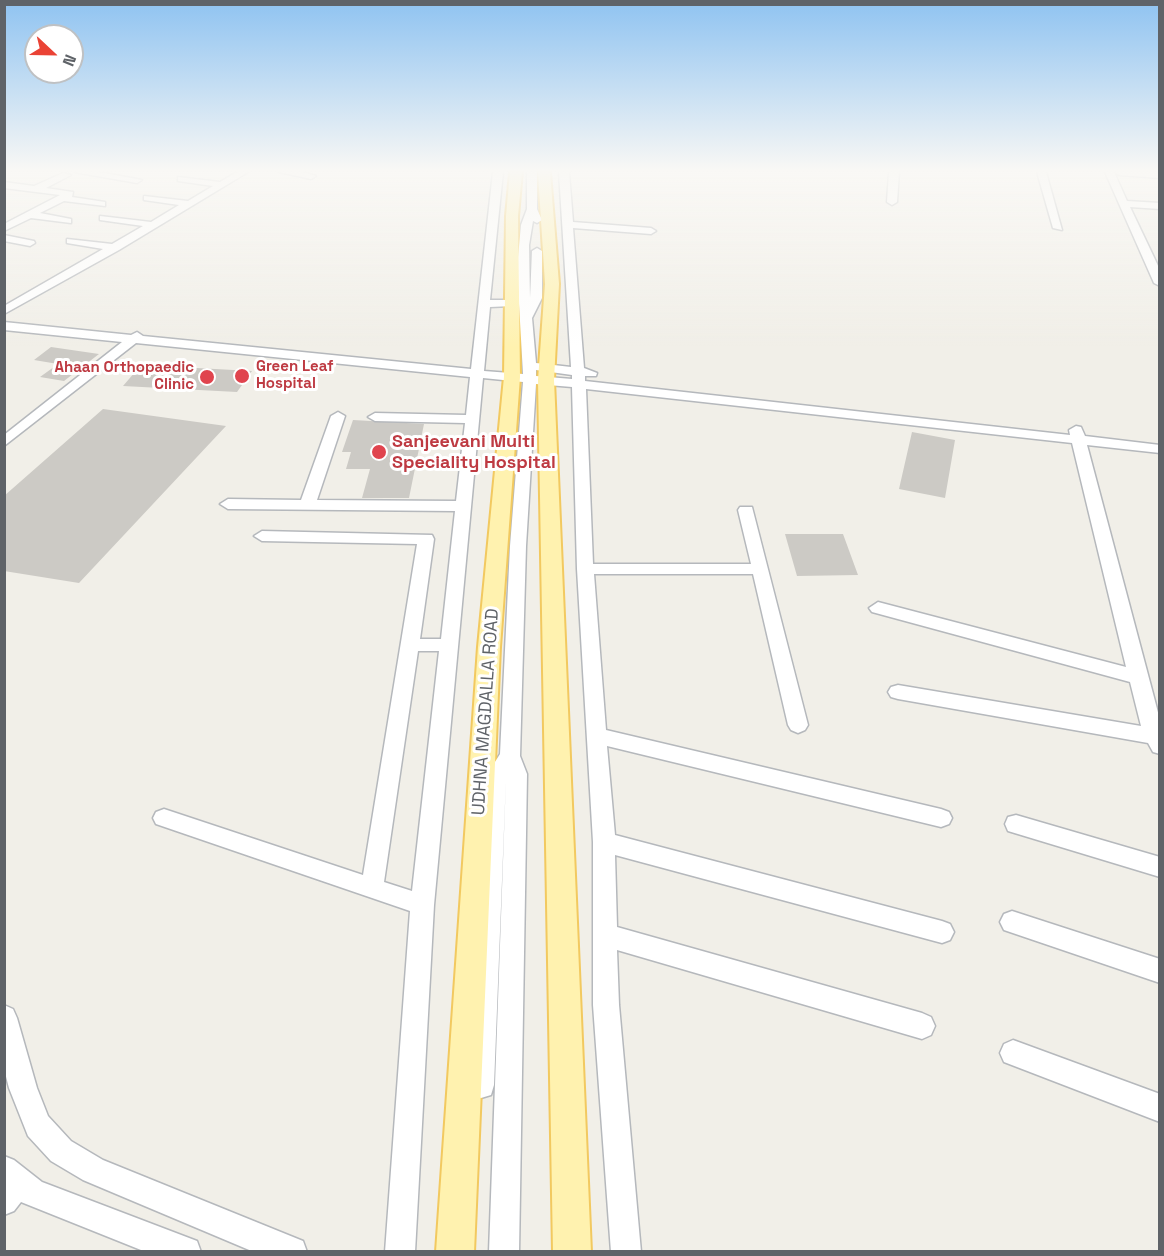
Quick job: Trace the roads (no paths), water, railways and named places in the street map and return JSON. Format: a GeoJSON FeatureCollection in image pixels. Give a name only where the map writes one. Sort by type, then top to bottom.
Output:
{"type":"FeatureCollection","features":[{"type":"Feature","properties":{"kind":"main road","name":"UDHNA MAGDALLA ROAD"},"geometry":{"type":"LineString","coordinates":[[512,231],[512,303],[529,372],[572,1251]]}},
{"type":"Feature","properties":{"kind":"main road","name":"UDHNA MAGDALLA ROAD"},"geometry":{"type":"LineString","coordinates":[[455,1251],[489,647],[529,372],[552,284],[548,231]]}},
{"type":"Feature","properties":{"kind":"street"},"geometry":{"type":"LineString","coordinates":[[4,310],[144,231]]}},
{"type":"Feature","properties":{"kind":"street"},"geometry":{"type":"LineString","coordinates":[[400,1251],[422,905],[491,231]]}},
{"type":"Feature","properties":{"kind":"street"},"geometry":{"type":"LineString","coordinates":[[504,1251],[510,1097],[517,774],[510,756],[520,515],[529,372],[527,316],[536,298],[538,231]]}},
{"type":"Feature","properties":{"kind":"street"},"geometry":{"type":"LineString","coordinates":[[567,231],[579,377],[585,569],[604,842],[606,1005],[626,1251]]}},
{"type":"Feature","properties":{"kind":"street"},"geometry":{"type":"LineString","coordinates":[[646,231],[651,231]]}},
{"type":"Feature","properties":{"kind":"street"},"geometry":{"type":"LineString","coordinates":[[1135,231],[1160,283]]}},
{"type":"Feature","properties":{"kind":"street"},"geometry":{"type":"LineString","coordinates":[[4,238],[30,243]]}},
{"type":"Feature","properties":{"kind":"street"},"geometry":{"type":"LineString","coordinates":[[71,241],[115,248]]}},
{"type":"Feature","properties":{"kind":"street"},"geometry":{"type":"LineString","coordinates":[[483,304],[512,303]]}},
{"type":"Feature","properties":{"kind":"street"},"geometry":{"type":"LineString","coordinates":[[4,316],[476,367]]}},
{"type":"Feature","properties":{"kind":"street"},"geometry":{"type":"LineString","coordinates":[[4,326],[131,340],[579,377],[1077,434],[1160,449]]}},
{"type":"Feature","properties":{"kind":"street"},"geometry":{"type":"LineString","coordinates":[[4,442],[145,330]]}},
{"type":"Feature","properties":{"kind":"street"},"geometry":{"type":"LineString","coordinates":[[308,504],[338,416]]}},
{"type":"Feature","properties":{"kind":"street"},"geometry":{"type":"LineString","coordinates":[[375,417],[471,419]]}},
{"type":"Feature","properties":{"kind":"street"},"geometry":{"type":"LineString","coordinates":[[1077,434],[1160,438]]}},
{"type":"Feature","properties":{"kind":"street"},"geometry":{"type":"LineString","coordinates":[[898,692],[1157,741],[1138,677],[1077,434]]}},
{"type":"Feature","properties":{"kind":"street"},"geometry":{"type":"LineString","coordinates":[[228,504],[462,506]]}},
{"type":"Feature","properties":{"kind":"street"},"geometry":{"type":"LineString","coordinates":[[746,510],[798,724]]}},
{"type":"Feature","properties":{"kind":"street"},"geometry":{"type":"LineString","coordinates":[[262,536],[426,539],[412,645],[372,888]]}},
{"type":"Feature","properties":{"kind":"street"},"geometry":{"type":"LineString","coordinates":[[585,569],[760,569]]}},
{"type":"Feature","properties":{"kind":"street"},"geometry":{"type":"LineString","coordinates":[[878,608],[1138,677]]}},
{"type":"Feature","properties":{"kind":"street"},"geometry":{"type":"LineString","coordinates":[[412,645],[448,645]]}},
{"type":"Feature","properties":{"kind":"street"},"geometry":{"type":"LineString","coordinates":[[595,735],[941,818]]}},
{"type":"Feature","properties":{"kind":"street"},"geometry":{"type":"LineString","coordinates":[[473,1251],[496,776],[510,756]]}},
{"type":"Feature","properties":{"kind":"street"},"geometry":{"type":"LineString","coordinates":[[164,818],[422,905]]}},
{"type":"Feature","properties":{"kind":"street"},"geometry":{"type":"LineString","coordinates":[[1016,824],[1160,867]]}},
{"type":"Feature","properties":{"kind":"street"},"geometry":{"type":"LineString","coordinates":[[604,842],[942,932]]}},
{"type":"Feature","properties":{"kind":"street"},"geometry":{"type":"LineString","coordinates":[[1012,922],[1160,971]]}},
{"type":"Feature","properties":{"kind":"street"},"geometry":{"type":"LineString","coordinates":[[604,935],[922,1026]]}},
{"type":"Feature","properties":{"kind":"street"},"geometry":{"type":"LineString","coordinates":[[4,1018],[23,1088],[38,1126],[61,1151],[93,1170],[292,1251]]}},
{"type":"Feature","properties":{"kind":"street"},"geometry":{"type":"LineString","coordinates":[[1012,1053],[1160,1108]]}},
{"type":"Feature","properties":{"kind":"street"},"geometry":{"type":"LineString","coordinates":[[9,1185],[186,1251]]}},
{"type":"Feature","properties":{"kind":"place","name":"Green Leaf Hospital"},"geometry":{"type":"Point","coordinates":[242,376]}},
{"type":"Feature","properties":{"kind":"place","name":"Ahaan Orthopaedic Clinic"},"geometry":{"type":"Point","coordinates":[207,377]}},
{"type":"Feature","properties":{"kind":"place","name":"Sanjeevani Multi Speciality Hospital"},"geometry":{"type":"Point","coordinates":[379,452]}}]}
